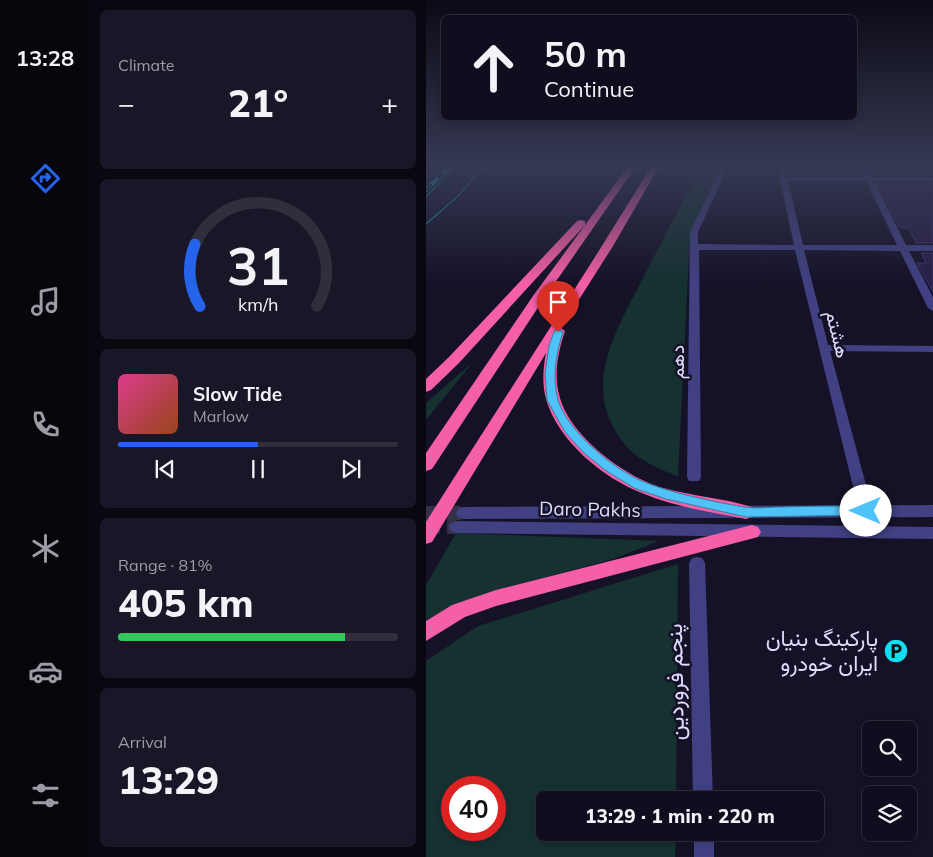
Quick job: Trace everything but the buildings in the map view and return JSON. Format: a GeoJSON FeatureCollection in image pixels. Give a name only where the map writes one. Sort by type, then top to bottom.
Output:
{"type":"FeatureCollection","features":[{"type":"Feature","properties":{"kind":"highway"},"geometry":{"type":"LineString","coordinates":[[426,386],[454,360],[601,205]]}},
{"type":"Feature","properties":{"kind":"highway"},"geometry":{"type":"LineString","coordinates":[[426,465],[603,205]]}},
{"type":"Feature","properties":{"kind":"highway"},"geometry":{"type":"LineString","coordinates":[[426,537],[568,305],[608,246],[632,205]]}},
{"type":"Feature","properties":{"kind":"highway"},"geometry":{"type":"LineString","coordinates":[[568,305],[554,346],[550,373],[553,400],[569,429],[587,449],[609,467],[639,485],[666,494],[746,512]]}},
{"type":"Feature","properties":{"kind":"highway"},"geometry":{"type":"LineString","coordinates":[[426,632],[459,611],[496,598],[752,532]]}},
{"type":"Feature","properties":{"kind":"street","name":"دهم"},"geometry":{"type":"LineString","coordinates":[[694,477],[694,232],[706,205]]}},
{"type":"Feature","properties":{"kind":"street","name":"هشتم"},"geometry":{"type":"LineString","coordinates":[[789,205],[866,511]]}},
{"type":"Feature","properties":{"kind":"street"},"geometry":{"type":"LineString","coordinates":[[882,205],[933,308]]}},
{"type":"Feature","properties":{"kind":"street"},"geometry":{"type":"LineString","coordinates":[[694,247],[933,248]]}},
{"type":"Feature","properties":{"kind":"street"},"geometry":{"type":"LineString","coordinates":[[824,348],[933,349]]}},
{"type":"Feature","properties":{"kind":"street"},"geometry":{"type":"LineString","coordinates":[[463,513],[933,511]]}},
{"type":"Feature","properties":{"kind":"street","name":"Daro Pakhs"},"geometry":{"type":"LineString","coordinates":[[456,527],[933,533]]}},
{"type":"Feature","properties":{"kind":"street","name":"پنجم فروردین"},"geometry":{"type":"LineString","coordinates":[[697,563],[703,791]]}},
{"type":"Feature","properties":{"kind":"street"},"geometry":{"type":"LineString","coordinates":[[704,841],[704,857]]}},
{"type":"Feature","properties":{"kind":"green space"},"geometry":{"type":"Polygon","coordinates":[[[681,205],[703,205],[690,233],[678,477],[633,453],[613,427],[605,406],[603,385],[606,364],[612,342],[631,300],[681,205]]]}},
{"type":"Feature","properties":{"kind":"green space"},"geometry":{"type":"Polygon","coordinates":[[[473,362],[426,420],[426,403],[473,362]]]}},
{"type":"Feature","properties":{"kind":"green space"},"geometry":{"type":"Polygon","coordinates":[[[456,533],[659,541],[613,559],[509,587],[455,605],[426,620],[426,585],[456,533]]]}},
{"type":"Feature","properties":{"kind":"green space"},"geometry":{"type":"Polygon","coordinates":[[[678,564],[676,791],[536,791],[536,841],[676,841],[675,857],[426,857],[426,661],[478,626],[678,564]]]}},
{"type":"Feature","properties":{"kind":"tunnel"},"geometry":{"type":"LineString","coordinates":[[426,513],[463,513]]}},
{"type":"Feature","properties":{"kind":"tunnel"},"geometry":{"type":"LineString","coordinates":[[426,526],[456,527]]}},
{"type":"Feature","properties":{"kind":"tram line"},"geometry":{"type":"LineString","coordinates":[[426,224],[448,205]]}},
{"type":"Feature","properties":{"kind":"place","name":"پارکینگ بنیان ایران خودرو"},"geometry":{"type":"Point","coordinates":[896,651]}},
{"type":"Feature","properties":{"kind":"route"},"geometry":{"type":"LineString","coordinates":[[558,332],[550,373],[553,400],[569,429],[587,449],[609,467],[639,485],[666,494],[746,512],[866,511]]}}]}
